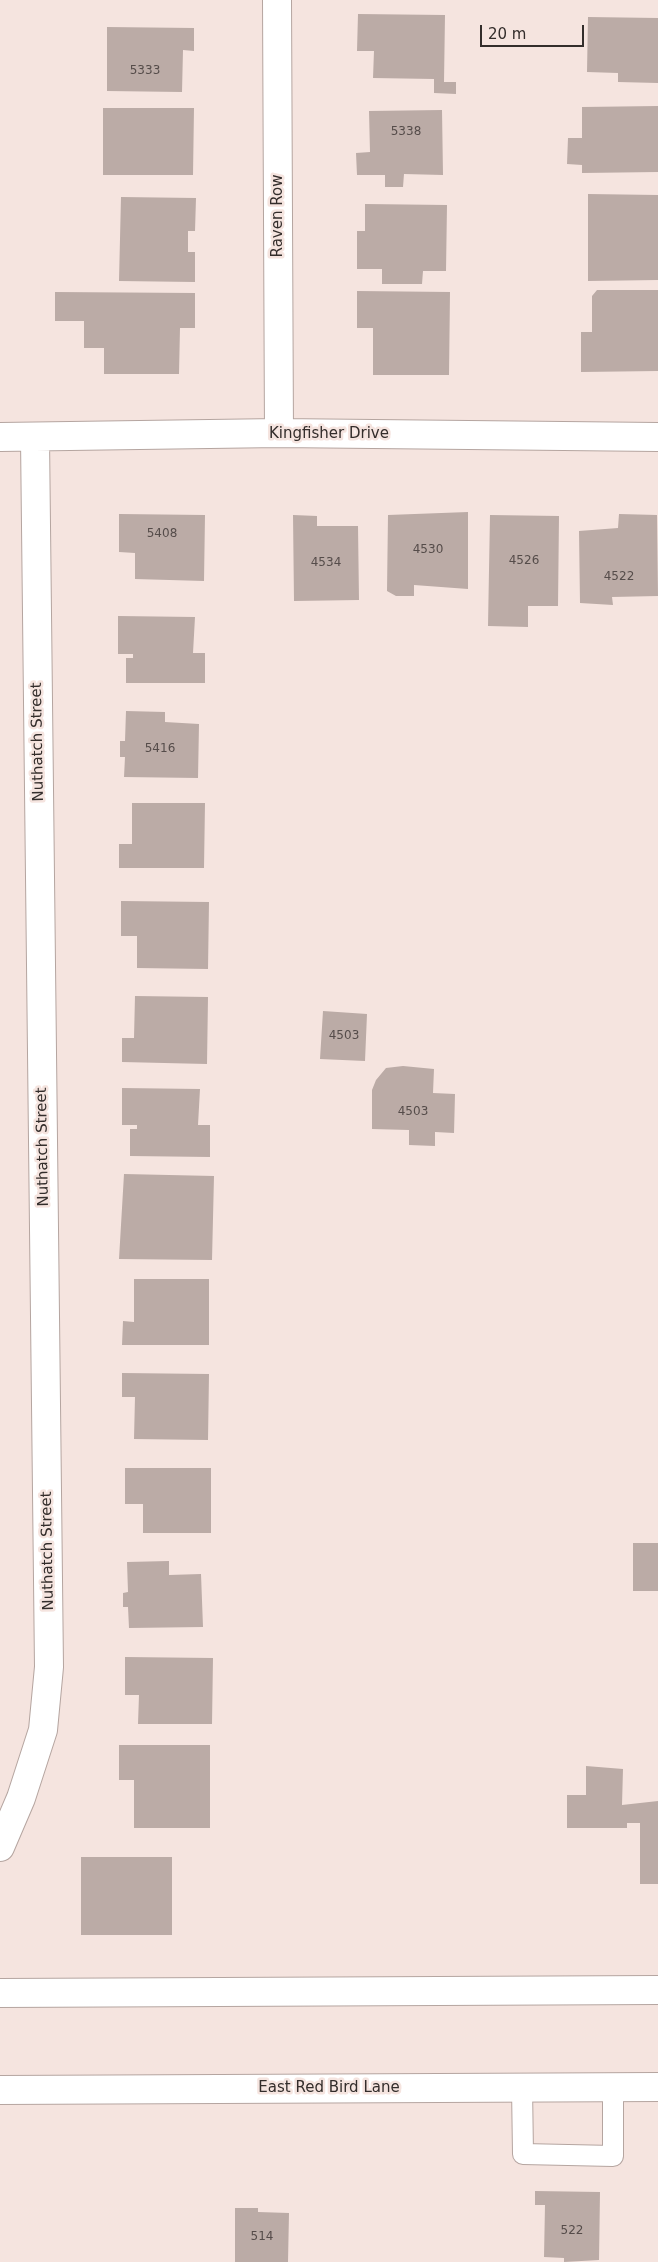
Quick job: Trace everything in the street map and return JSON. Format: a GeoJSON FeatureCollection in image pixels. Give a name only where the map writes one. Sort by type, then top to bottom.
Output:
{"type":"FeatureCollection","features":[{"type":"Feature","properties":{"kind":"street","name":"Raven Row"},"geometry":{"type":"LineString","coordinates":[[277,0],[279,433]]}},
{"type":"Feature","properties":{"kind":"street","name":"Kingfisher Drive"},"geometry":{"type":"LineString","coordinates":[[0,437],[35,438],[279,433],[658,436]]}},
{"type":"Feature","properties":{"kind":"street","name":"Nuthatch Street"},"geometry":{"type":"LineString","coordinates":[[0,1848],[21,1798],[43,1730],[49,1667],[35,438]]}},
{"type":"Feature","properties":{"kind":"street"},"geometry":{"type":"LineString","coordinates":[[0,1993],[658,1990]]}},
{"type":"Feature","properties":{"kind":"street","name":"East Red Bird Lane"},"geometry":{"type":"LineString","coordinates":[[0,2090],[658,2087]]}},
{"type":"Feature","properties":{"kind":"lane"},"geometry":{"type":"LineString","coordinates":[[522,2087],[523,2154],[613,2156],[613,2087]]}},
{"type":"Feature","properties":{"kind":"building"},"geometry":{"type":"Polygon","coordinates":[[[358,14],[445,15],[444,82],[456,82],[456,94],[434,93],[434,79],[373,78],[374,51],[357,51],[358,14]]]}},
{"type":"Feature","properties":{"kind":"building"},"geometry":{"type":"Polygon","coordinates":[[[588,17],[658,18],[658,83],[618,82],[618,73],[587,72],[588,17]]]}},
{"type":"Feature","properties":{"kind":"building"},"geometry":{"type":"Polygon","coordinates":[[[107,27],[194,28],[194,51],[183,50],[182,92],[107,91],[107,27]]]}},
{"type":"Feature","properties":{"kind":"building"},"geometry":{"type":"Polygon","coordinates":[[[658,106],[658,172],[582,173],[582,165],[567,164],[568,138],[582,138],[582,107],[658,106]]]}},
{"type":"Feature","properties":{"kind":"building"},"geometry":{"type":"Polygon","coordinates":[[[103,108],[194,108],[193,175],[103,175],[103,108]]]}},
{"type":"Feature","properties":{"kind":"building"},"geometry":{"type":"Polygon","coordinates":[[[442,110],[443,175],[404,174],[403,187],[385,187],[385,175],[357,175],[356,153],[370,152],[369,111],[442,110]]]}},
{"type":"Feature","properties":{"kind":"building"},"geometry":{"type":"Polygon","coordinates":[[[588,194],[658,195],[658,280],[588,281],[588,194]]]}},
{"type":"Feature","properties":{"kind":"building"},"geometry":{"type":"Polygon","coordinates":[[[121,197],[196,198],[195,231],[188,231],[188,252],[195,252],[195,282],[119,281],[121,197]]]}},
{"type":"Feature","properties":{"kind":"building"},"geometry":{"type":"Polygon","coordinates":[[[365,204],[447,205],[446,271],[423,271],[422,284],[382,284],[382,269],[357,269],[357,231],[365,231],[365,204]]]}},
{"type":"Feature","properties":{"kind":"building"},"geometry":{"type":"Polygon","coordinates":[[[597,290],[658,290],[658,371],[581,372],[581,332],[592,332],[592,296],[597,290]]]}},
{"type":"Feature","properties":{"kind":"building"},"geometry":{"type":"Polygon","coordinates":[[[357,291],[450,292],[449,375],[373,375],[373,328],[357,328],[357,291]]]}},
{"type":"Feature","properties":{"kind":"building"},"geometry":{"type":"Polygon","coordinates":[[[55,292],[195,293],[195,328],[180,328],[179,374],[104,374],[104,348],[84,348],[84,321],[55,321],[55,292]]]}},
{"type":"Feature","properties":{"kind":"building"},"geometry":{"type":"Polygon","coordinates":[[[468,512],[468,589],[414,585],[414,596],[396,596],[387,591],[388,515],[468,512]]]}},
{"type":"Feature","properties":{"kind":"building"},"geometry":{"type":"Polygon","coordinates":[[[119,514],[205,515],[204,581],[135,579],[135,553],[119,552],[119,514]]]}},
{"type":"Feature","properties":{"kind":"building"},"geometry":{"type":"Polygon","coordinates":[[[619,514],[657,515],[658,596],[612,597],[613,605],[580,603],[579,531],[618,528],[619,514]]]}},
{"type":"Feature","properties":{"kind":"building"},"geometry":{"type":"Polygon","coordinates":[[[293,515],[317,516],[317,526],[358,526],[359,600],[294,601],[293,515]]]}},
{"type":"Feature","properties":{"kind":"building"},"geometry":{"type":"Polygon","coordinates":[[[490,515],[559,516],[558,606],[528,606],[528,627],[488,626],[490,515]]]}},
{"type":"Feature","properties":{"kind":"building"},"geometry":{"type":"Polygon","coordinates":[[[118,616],[195,617],[193,653],[205,653],[205,683],[126,683],[126,658],[133,658],[133,654],[118,654],[118,616]]]}},
{"type":"Feature","properties":{"kind":"building"},"geometry":{"type":"Polygon","coordinates":[[[126,711],[165,712],[165,722],[199,724],[198,778],[124,777],[125,757],[120,757],[120,741],[125,741],[126,711]]]}},
{"type":"Feature","properties":{"kind":"building"},"geometry":{"type":"Polygon","coordinates":[[[132,803],[205,803],[204,868],[119,868],[119,844],[132,844],[132,803]]]}},
{"type":"Feature","properties":{"kind":"building"},"geometry":{"type":"Polygon","coordinates":[[[121,901],[209,902],[208,969],[137,968],[137,936],[121,936],[121,901]]]}},
{"type":"Feature","properties":{"kind":"building"},"geometry":{"type":"Polygon","coordinates":[[[135,996],[208,997],[207,1064],[122,1062],[122,1038],[134,1038],[135,996]]]}},
{"type":"Feature","properties":{"kind":"building"},"geometry":{"type":"Polygon","coordinates":[[[323,1011],[367,1014],[365,1061],[320,1059],[323,1011]]]}},
{"type":"Feature","properties":{"kind":"building"},"geometry":{"type":"Polygon","coordinates":[[[403,1066],[434,1069],[433,1093],[455,1094],[454,1133],[435,1132],[435,1146],[409,1145],[409,1130],[372,1129],[372,1090],[376,1080],[386,1068],[403,1066]]]}},
{"type":"Feature","properties":{"kind":"building"},"geometry":{"type":"Polygon","coordinates":[[[122,1088],[200,1089],[198,1125],[210,1125],[210,1157],[130,1156],[130,1129],[137,1129],[137,1125],[122,1125],[122,1088]]]}},
{"type":"Feature","properties":{"kind":"building"},"geometry":{"type":"Polygon","coordinates":[[[124,1174],[214,1176],[212,1260],[119,1259],[124,1174]]]}},
{"type":"Feature","properties":{"kind":"building"},"geometry":{"type":"Polygon","coordinates":[[[134,1279],[209,1279],[209,1345],[122,1345],[123,1321],[134,1322],[134,1279]]]}},
{"type":"Feature","properties":{"kind":"building"},"geometry":{"type":"Polygon","coordinates":[[[122,1373],[209,1374],[208,1440],[134,1439],[135,1397],[122,1397],[122,1373]]]}},
{"type":"Feature","properties":{"kind":"building"},"geometry":{"type":"Polygon","coordinates":[[[125,1468],[211,1468],[211,1533],[143,1533],[143,1504],[125,1504],[125,1468]]]}},
{"type":"Feature","properties":{"kind":"building"},"geometry":{"type":"Polygon","coordinates":[[[633,1543],[658,1543],[658,1591],[633,1591],[633,1543]]]}},
{"type":"Feature","properties":{"kind":"building"},"geometry":{"type":"Polygon","coordinates":[[[169,1561],[169,1575],[201,1574],[203,1627],[129,1628],[128,1607],[123,1607],[123,1593],[128,1592],[127,1562],[169,1561]]]}},
{"type":"Feature","properties":{"kind":"building"},"geometry":{"type":"Polygon","coordinates":[[[125,1657],[213,1658],[212,1724],[138,1724],[139,1695],[125,1695],[125,1657]]]}},
{"type":"Feature","properties":{"kind":"building"},"geometry":{"type":"Polygon","coordinates":[[[119,1745],[210,1745],[210,1828],[134,1828],[134,1780],[119,1780],[119,1745]]]}},
{"type":"Feature","properties":{"kind":"building"},"geometry":{"type":"Polygon","coordinates":[[[586,1766],[623,1769],[622,1805],[658,1801],[658,1884],[640,1884],[640,1823],[627,1823],[627,1828],[567,1828],[567,1795],[586,1795],[586,1766]]]}},
{"type":"Feature","properties":{"kind":"building"},"geometry":{"type":"Polygon","coordinates":[[[81,1857],[172,1857],[172,1935],[81,1935],[81,1857]]]}},
{"type":"Feature","properties":{"kind":"building"},"geometry":{"type":"Polygon","coordinates":[[[535,2191],[600,2192],[599,2260],[564,2262],[564,2258],[544,2257],[545,2205],[535,2205],[535,2191]]]}},
{"type":"Feature","properties":{"kind":"building"},"geometry":{"type":"Polygon","coordinates":[[[235,2208],[258,2208],[258,2212],[289,2213],[288,2262],[235,2262],[235,2208]]]}}]}
